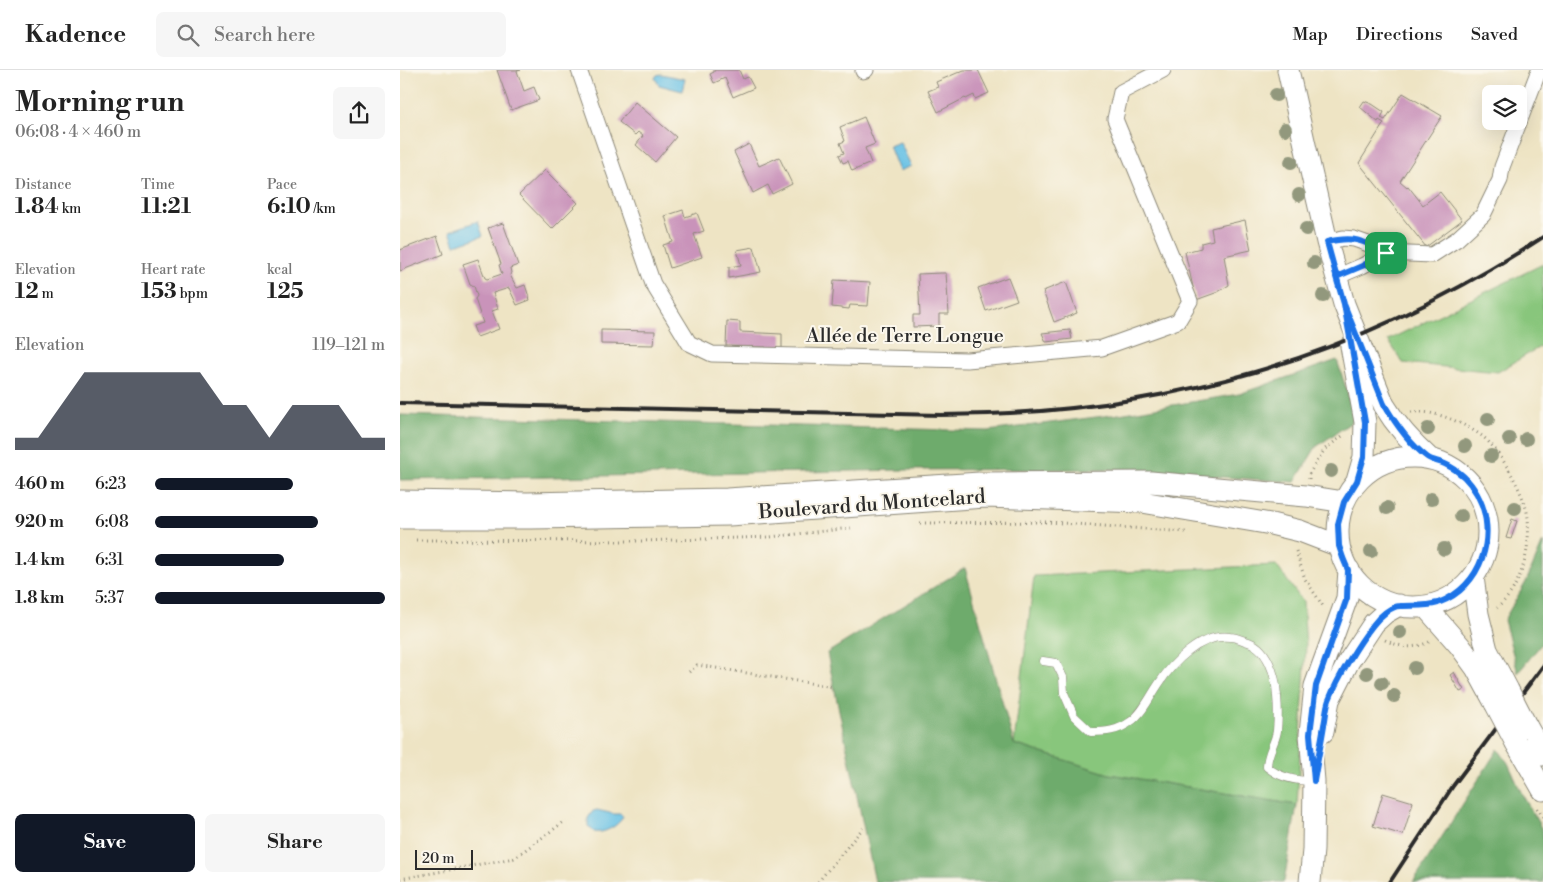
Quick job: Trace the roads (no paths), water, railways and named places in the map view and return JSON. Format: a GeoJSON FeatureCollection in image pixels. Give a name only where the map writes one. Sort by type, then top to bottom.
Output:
{"type":"FeatureCollection","features":[{"type":"Feature","properties":{"kind":"main road"},"geometry":{"type":"LineString","coordinates":[[1288,70],[1336,277],[1344,304],[1387,410],[1416,447],[1429,458],[1450,467],[1467,480],[1477,492],[1487,520],[1486,550],[1481,564],[1473,577],[1452,596],[1425,606],[1399,606],[1371,594],[1356,581],[1348,570],[1339,546],[1338,524],[1344,502],[1357,481],[1364,457],[1365,422],[1344,304]]}},
{"type":"Feature","properties":{"kind":"main road"},"geometry":{"type":"LineString","coordinates":[[1357,481],[1372,468],[1390,460],[1403,457],[1429,458]]}},
{"type":"Feature","properties":{"kind":"main road","name":"Boulevard du Montcelard"},"geometry":{"type":"LineString","coordinates":[[400,502],[527,503],[727,499],[980,483],[1151,482],[1306,496],[1344,502]]}},
{"type":"Feature","properties":{"kind":"main road","name":"Boulevard du Montcelard"},"geometry":{"type":"LineString","coordinates":[[400,518],[729,515],[994,497],[1142,502],[1271,524],[1300,531],[1339,546]]}},
{"type":"Feature","properties":{"kind":"main road"},"geometry":{"type":"LineString","coordinates":[[1310,882],[1313,850],[1314,781],[1310,734],[1316,686],[1347,598],[1348,570]]}},
{"type":"Feature","properties":{"kind":"main road"},"geometry":{"type":"LineString","coordinates":[[1473,577],[1478,614],[1501,696],[1522,735],[1543,790]]}},
{"type":"Feature","properties":{"kind":"main road"},"geometry":{"type":"LineString","coordinates":[[1314,781],[1329,700],[1349,661],[1374,623],[1386,613],[1399,606]]}},
{"type":"Feature","properties":{"kind":"main road"},"geometry":{"type":"LineString","coordinates":[[1425,606],[1501,696]]}},
{"type":"Feature","properties":{"kind":"main road"},"geometry":{"type":"LineString","coordinates":[[1522,735],[1543,755]]}},
{"type":"Feature","properties":{"kind":"street","name":"Allée de Terre Longue"},"geometry":{"type":"LineString","coordinates":[[579,70],[653,284],[689,343],[712,354],[967,360],[1102,348],[1178,321],[1190,301],[1115,120],[1121,92],[1163,70]]}},
{"type":"Feature","properties":{"kind":"street"},"geometry":{"type":"LineString","coordinates":[[1327,242],[1343,238],[1354,239],[1374,246],[1386,253],[1432,255],[1457,239],[1482,215],[1500,180],[1502,167],[1539,70]]}},
{"type":"Feature","properties":{"kind":"street"},"geometry":{"type":"LineString","coordinates":[[1336,277],[1386,253]]}},
{"type":"Feature","properties":{"kind":"lane"},"geometry":{"type":"LineString","coordinates":[[1043,660],[1056,663],[1063,677],[1064,694],[1074,716],[1091,732],[1109,732],[1131,722],[1146,704],[1162,679],[1176,662],[1190,650],[1206,641],[1229,636],[1251,642],[1266,657],[1275,676],[1277,732],[1267,757],[1267,767],[1274,772],[1301,781],[1314,781]]}},
{"type":"Feature","properties":{"kind":"water"},"geometry":{"type":"Polygon","coordinates":[[[661,74],[685,79],[682,91],[659,85],[655,78],[661,74]]]}},
{"type":"Feature","properties":{"kind":"water"},"geometry":{"type":"Polygon","coordinates":[[[900,142],[911,166],[899,171],[889,146],[900,142]]]}},
{"type":"Feature","properties":{"kind":"water"},"geometry":{"type":"Polygon","coordinates":[[[478,221],[483,236],[455,245],[450,231],[478,221]]]}},
{"type":"Feature","properties":{"kind":"water"},"geometry":{"type":"Polygon","coordinates":[[[593,811],[621,814],[623,817],[610,829],[594,832],[588,826],[588,818],[593,811]]]}},
{"type":"Feature","properties":{"kind":"railway"},"geometry":{"type":"LineString","coordinates":[[400,403],[941,415],[1023,412],[1103,404],[1180,391],[1255,372],[1329,347],[1401,316],[1473,280],[1543,237]]}},
{"type":"Feature","properties":{"kind":"railway"},"geometry":{"type":"LineString","coordinates":[[1390,882],[1453,786],[1543,666]]}}]}
